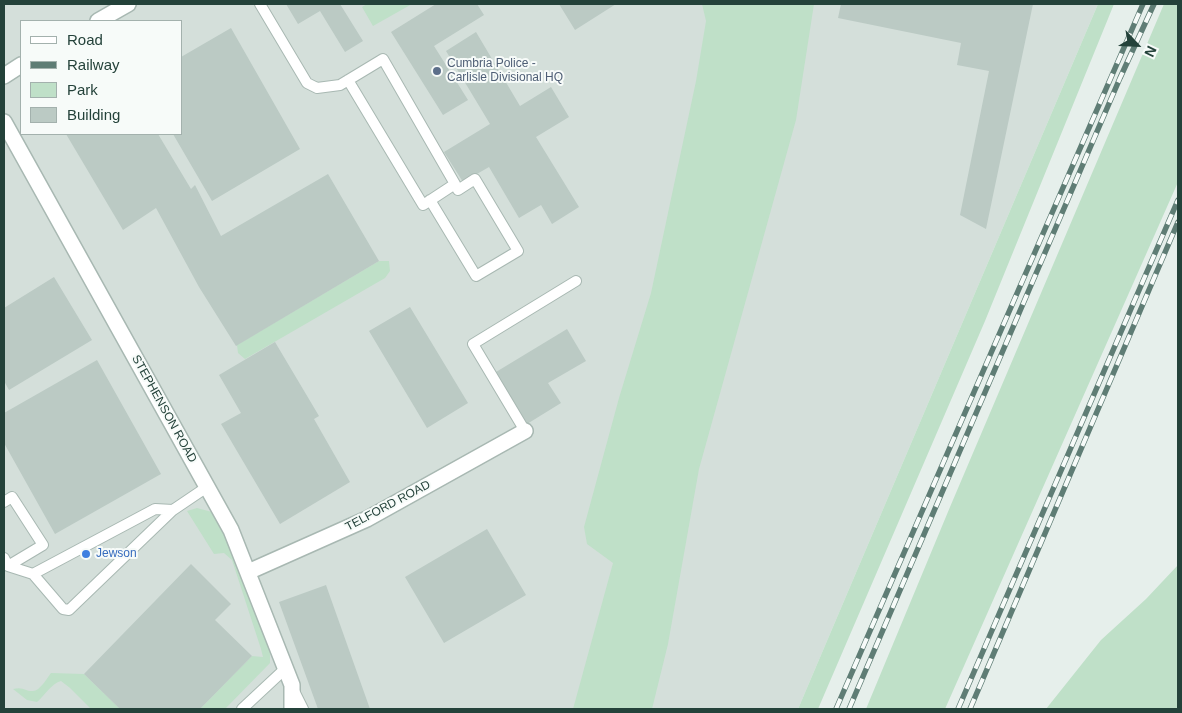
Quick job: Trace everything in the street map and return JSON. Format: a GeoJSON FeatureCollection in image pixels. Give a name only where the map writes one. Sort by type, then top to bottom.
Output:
{"type":"FeatureCollection","features":[{"type":"Feature","properties":{"kind":"street"},"geometry":{"type":"LineString","coordinates":[[100,20],[128,4]]}},
{"type":"Feature","properties":{"kind":"street"},"geometry":{"type":"LineString","coordinates":[[4,76],[20,67]]}},
{"type":"Feature","properties":{"kind":"street","name":"STEPHENSON ROAD"},"geometry":{"type":"LineString","coordinates":[[4,122],[231,530],[286,668],[292,686],[292,709]]}},
{"type":"Feature","properties":{"kind":"street","name":"TELFORD ROAD"},"geometry":{"type":"LineString","coordinates":[[248,572],[367,519],[525,431]]}},
{"type":"Feature","properties":{"kind":"lane"},"geometry":{"type":"LineString","coordinates":[[260,4],[307,83],[317,88],[340,84],[383,59],[458,190],[475,179],[518,251],[476,276],[430,200]]}},
{"type":"Feature","properties":{"kind":"lane"},"geometry":{"type":"LineString","coordinates":[[348,80],[423,205],[454,184]]}},
{"type":"Feature","properties":{"kind":"lane"},"geometry":{"type":"LineString","coordinates":[[525,431],[472,344],[576,281]]}},
{"type":"Feature","properties":{"kind":"lane"},"geometry":{"type":"LineString","coordinates":[[6,562],[33,574],[62,609],[69,610],[172,510],[207,487]]}},
{"type":"Feature","properties":{"kind":"lane"},"geometry":{"type":"LineString","coordinates":[[4,502],[12,497],[43,545],[6,562]]}},
{"type":"Feature","properties":{"kind":"lane"},"geometry":{"type":"LineString","coordinates":[[33,574],[155,509],[172,510]]}},
{"type":"Feature","properties":{"kind":"lane"},"geometry":{"type":"LineString","coordinates":[[242,709],[286,668]]}},
{"type":"Feature","properties":{"kind":"lane"},"geometry":{"type":"LineString","coordinates":[[292,686],[303,709]]}},
{"type":"Feature","properties":{"kind":"shaded area"},"geometry":{"type":"Polygon","coordinates":[[[4,4],[1098,4],[798,709],[4,709],[4,4]]]}},
{"type":"Feature","properties":{"kind":"green space"},"geometry":{"type":"Polygon","coordinates":[[[367,4],[412,4],[373,26],[362,7],[367,4]]]}},
{"type":"Feature","properties":{"kind":"green space"},"geometry":{"type":"Polygon","coordinates":[[[702,4],[814,4],[796,120],[699,469],[668,644],[652,709],[573,709],[613,563],[587,544],[584,527],[619,398],[651,293],[696,81],[706,21],[702,4]]]}},
{"type":"Feature","properties":{"kind":"green space"},"geometry":{"type":"Polygon","coordinates":[[[1098,4],[1114,4],[985,321],[818,709],[798,709],[1098,4]]]}},
{"type":"Feature","properties":{"kind":"green space"},"geometry":{"type":"Polygon","coordinates":[[[1164,4],[1178,4],[1178,182],[945,709],[866,709],[950,507],[1164,4]]]}},
{"type":"Feature","properties":{"kind":"green space"},"geometry":{"type":"Polygon","coordinates":[[[379,261],[389,261],[390,271],[385,278],[245,359],[238,353],[237,345],[379,261]]]}},
{"type":"Feature","properties":{"kind":"green space"},"geometry":{"type":"Polygon","coordinates":[[[197,508],[219,516],[232,544],[270,650],[270,663],[225,709],[200,709],[252,656],[263,657],[232,560],[224,553],[214,554],[187,511],[197,508]]]}},
{"type":"Feature","properties":{"kind":"green space"},"geometry":{"type":"Polygon","coordinates":[[[1178,565],[1178,709],[1046,709],[1101,640],[1146,599],[1178,565]]]}},
{"type":"Feature","properties":{"kind":"green space"},"geometry":{"type":"Polygon","coordinates":[[[51,673],[84,674],[120,709],[91,709],[61,681],[51,687],[37,702],[27,700],[13,689],[36,690],[41,687],[51,673]]]}},
{"type":"Feature","properties":{"kind":"building"},"geometry":{"type":"Polygon","coordinates":[[[286,4],[340,4],[363,41],[345,52],[320,11],[298,24],[286,4]]]}},
{"type":"Feature","properties":{"kind":"building"},"geometry":{"type":"Polygon","coordinates":[[[436,4],[477,4],[484,15],[434,46],[468,100],[443,115],[391,32],[436,4]]]}},
{"type":"Feature","properties":{"kind":"building"},"geometry":{"type":"Polygon","coordinates":[[[559,4],[616,4],[575,30],[559,4]]]}},
{"type":"Feature","properties":{"kind":"building"},"geometry":{"type":"Polygon","coordinates":[[[841,4],[1033,4],[986,229],[960,215],[989,71],[957,65],[961,43],[838,18],[841,4]]]}},
{"type":"Feature","properties":{"kind":"building"},"geometry":{"type":"Polygon","coordinates":[[[231,28],[300,149],[212,201],[174,135],[182,135],[182,56],[231,28]]]}},
{"type":"Feature","properties":{"kind":"building"},"geometry":{"type":"Polygon","coordinates":[[[476,32],[520,106],[551,87],[569,117],[536,137],[579,207],[552,224],[541,205],[519,218],[489,167],[463,182],[444,152],[490,124],[446,51],[476,32]]]}},
{"type":"Feature","properties":{"kind":"building"},"geometry":{"type":"Polygon","coordinates":[[[67,135],[159,135],[191,189],[195,185],[221,236],[328,174],[379,261],[236,346],[199,287],[156,208],[123,230],[67,135]]]}},
{"type":"Feature","properties":{"kind":"building"},"geometry":{"type":"Polygon","coordinates":[[[54,277],[92,340],[9,390],[4,381],[4,308],[54,277]]]}},
{"type":"Feature","properties":{"kind":"building"},"geometry":{"type":"Polygon","coordinates":[[[410,307],[468,403],[427,428],[369,331],[410,307]]]}},
{"type":"Feature","properties":{"kind":"building"},"geometry":{"type":"Polygon","coordinates":[[[567,329],[586,361],[548,383],[561,403],[527,424],[496,372],[567,329]]]}},
{"type":"Feature","properties":{"kind":"building"},"geometry":{"type":"Polygon","coordinates":[[[275,342],[319,416],[314,419],[350,482],[280,524],[221,424],[241,413],[219,375],[275,342]]]}},
{"type":"Feature","properties":{"kind":"building"},"geometry":{"type":"Polygon","coordinates":[[[97,360],[161,474],[55,534],[4,443],[4,413],[97,360]]]}},
{"type":"Feature","properties":{"kind":"building"},"geometry":{"type":"Polygon","coordinates":[[[487,529],[526,595],[444,643],[405,577],[487,529]]]}},
{"type":"Feature","properties":{"kind":"building"},"geometry":{"type":"Polygon","coordinates":[[[191,564],[231,604],[215,620],[252,656],[200,709],[120,709],[84,674],[191,564]]]}},
{"type":"Feature","properties":{"kind":"building"},"geometry":{"type":"Polygon","coordinates":[[[326,585],[370,709],[318,709],[279,602],[326,585]]]}},
{"type":"Feature","properties":{"kind":"railway"},"geometry":{"type":"LineString","coordinates":[[836,709],[1143,4]]}},
{"type":"Feature","properties":{"kind":"railway"},"geometry":{"type":"LineString","coordinates":[[849,709],[1120,78],[1154,4]]}},
{"type":"Feature","properties":{"kind":"railway"},"geometry":{"type":"LineString","coordinates":[[958,709],[1178,200]]}},
{"type":"Feature","properties":{"kind":"railway"},"geometry":{"type":"LineString","coordinates":[[970,709],[1178,222]]}},
{"type":"Feature","properties":{"kind":"place","name":"Cumbria Police - Carlisle Divisional HQ"},"geometry":{"type":"Point","coordinates":[437,71]}},
{"type":"Feature","properties":{"kind":"place","name":"Jewson"},"geometry":{"type":"Point","coordinates":[86,554]}}]}
